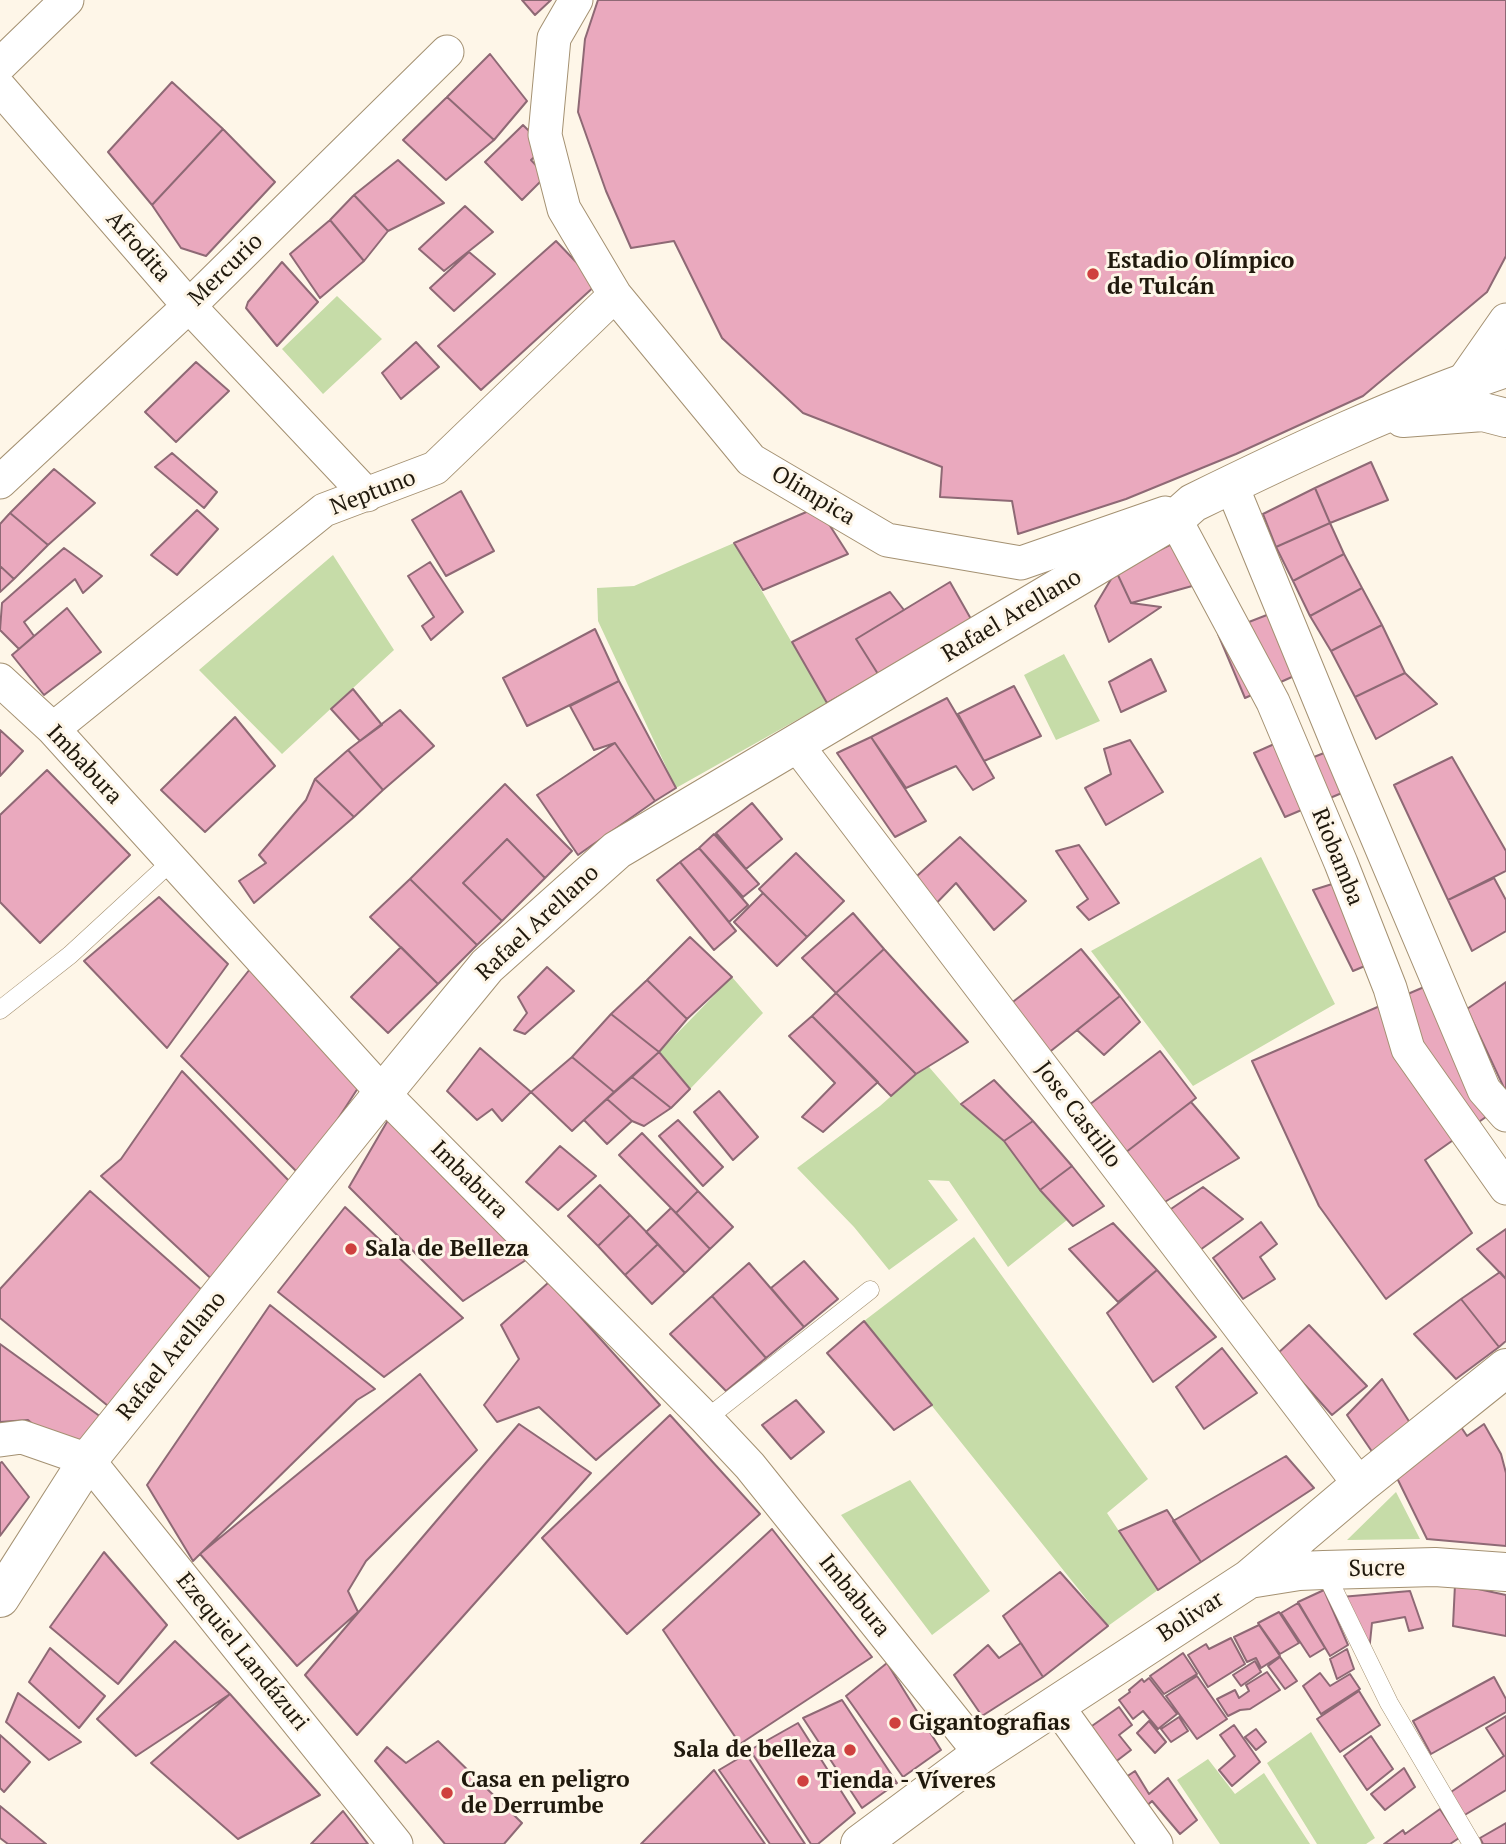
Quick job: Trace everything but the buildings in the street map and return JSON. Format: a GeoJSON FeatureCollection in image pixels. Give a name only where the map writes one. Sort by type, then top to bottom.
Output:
{"type":"FeatureCollection","features":[{"type":"Feature","properties":{"kind":"main road"},"geometry":{"type":"LineString","coordinates":[[1373,420],[1506,368]]}},
{"type":"Feature","properties":{"kind":"main road"},"geometry":{"type":"LineString","coordinates":[[1373,420],[1483,412],[1506,418]]}},
{"type":"Feature","properties":{"kind":"main road","name":"Olimpica"},"geometry":{"type":"LineString","coordinates":[[1184,511],[1231,484],[1373,420]]}},
{"type":"Feature","properties":{"kind":"main road","name":"Rafael Arellano"},"geometry":{"type":"LineString","coordinates":[[0,1598],[88,1460],[487,966],[617,850],[1184,511]]}},
{"type":"Feature","properties":{"kind":"main road","name":"Bolivar"},"geometry":{"type":"LineString","coordinates":[[860,1844],[981,1754],[1250,1579],[1360,1485],[1506,1368]]}},
{"type":"Feature","properties":{"kind":"main road","name":"Sucre"},"geometry":{"type":"LineString","coordinates":[[1250,1579],[1324,1570],[1434,1567],[1506,1572]]}},
{"type":"Feature","properties":{"kind":"street"},"geometry":{"type":"LineString","coordinates":[[0,65],[66,0]]}},
{"type":"Feature","properties":{"kind":"street","name":"Olimpica"},"geometry":{"type":"LineString","coordinates":[[576,0],[554,38],[544,135],[565,208],[615,295],[751,460],[887,541],[1021,563],[1184,511]]}},
{"type":"Feature","properties":{"kind":"street","name":"Mercurio"},"geometry":{"type":"LineString","coordinates":[[0,482],[189,306],[447,52]]}},
{"type":"Feature","properties":{"kind":"street","name":"Afrodita"},"geometry":{"type":"LineString","coordinates":[[0,88],[189,306],[367,495]]}},
{"type":"Feature","properties":{"kind":"street","name":"Neptuno"},"geometry":{"type":"LineString","coordinates":[[53,729],[324,510],[435,468],[615,295]]}},
{"type":"Feature","properties":{"kind":"street"},"geometry":{"type":"LineString","coordinates":[[1462,383],[1506,320]]}},
{"type":"Feature","properties":{"kind":"street","name":"Riobamba"},"geometry":{"type":"LineString","coordinates":[[1231,484],[1484,1090],[1506,1115]]}},
{"type":"Feature","properties":{"kind":"street","name":"Riobamba"},"geometry":{"type":"LineString","coordinates":[[1184,511],[1273,702],[1341,863],[1390,988],[1408,1049],[1506,1188]]}},
{"type":"Feature","properties":{"kind":"street","name":"Imbabura"},"geometry":{"type":"LineString","coordinates":[[0,680],[53,729],[383,1093],[750,1466],[981,1754]]}},
{"type":"Feature","properties":{"kind":"street","name":"Jose Castillo"},"geometry":{"type":"LineString","coordinates":[[796,744],[1360,1485]]}},
{"type":"Feature","properties":{"kind":"street"},"geometry":{"type":"LineString","coordinates":[[0,1440],[22,1437],[88,1460]]}},
{"type":"Feature","properties":{"kind":"street","name":"Ezequiel Landázuri"},"geometry":{"type":"LineString","coordinates":[[88,1460],[396,1844]]}},
{"type":"Feature","properties":{"kind":"street"},"geometry":{"type":"LineString","coordinates":[[1057,1706],[1156,1844]]}},
{"type":"Feature","properties":{"kind":"lane"},"geometry":{"type":"LineString","coordinates":[[0,1010],[70,955],[172,861]]}},
{"type":"Feature","properties":{"kind":"lane"},"geometry":{"type":"LineString","coordinates":[[706,1419],[870,1290]]}},
{"type":"Feature","properties":{"kind":"lane"},"geometry":{"type":"LineString","coordinates":[[1324,1570],[1389,1703],[1472,1844]]}},
{"type":"Feature","properties":{"kind":"green space"},"geometry":{"type":"Polygon","coordinates":[[[337,296],[382,339],[323,394],[282,349],[337,296]]]}},
{"type":"Feature","properties":{"kind":"green space"},"geometry":{"type":"Polygon","coordinates":[[[734,543],[827,703],[676,788],[598,621],[597,588],[634,586],[734,543]]]}},
{"type":"Feature","properties":{"kind":"green space"},"geometry":{"type":"Polygon","coordinates":[[[333,555],[394,650],[282,754],[199,670],[333,555]]]}},
{"type":"Feature","properties":{"kind":"green space"},"geometry":{"type":"Polygon","coordinates":[[[1064,654],[1100,721],[1056,740],[1024,675],[1064,654]]]}},
{"type":"Feature","properties":{"kind":"green space"},"geometry":{"type":"Polygon","coordinates":[[[1261,857],[1335,1004],[1193,1086],[1091,951],[1261,857]]]}},
{"type":"Feature","properties":{"kind":"green space"},"geometry":{"type":"Polygon","coordinates":[[[732,977],[763,1013],[690,1089],[659,1052],[732,977]]]}},
{"type":"Feature","properties":{"kind":"green space"},"geometry":{"type":"Polygon","coordinates":[[[929,1067],[961,1104],[1004,1141],[1040,1190],[1067,1220],[1008,1267],[949,1181],[928,1180],[958,1220],[889,1270],[854,1227],[797,1168],[880,1106],[916,1074],[929,1067]]]}},
{"type":"Feature","properties":{"kind":"green space"},"geometry":{"type":"Polygon","coordinates":[[[974,1237],[1148,1479],[1107,1513],[1158,1590],[1108,1626],[864,1321],[974,1237]]]}},
{"type":"Feature","properties":{"kind":"green space"},"geometry":{"type":"Polygon","coordinates":[[[910,1480],[990,1591],[932,1635],[841,1515],[910,1480]]]}},
{"type":"Feature","properties":{"kind":"green space"},"geometry":{"type":"Polygon","coordinates":[[[1396,1492],[1420,1539],[1347,1540],[1396,1492]]]}},
{"type":"Feature","properties":{"kind":"green space"},"geometry":{"type":"Polygon","coordinates":[[[1311,1732],[1375,1838],[1366,1844],[1317,1844],[1267,1763],[1311,1732]]]}},
{"type":"Feature","properties":{"kind":"green space"},"geometry":{"type":"Polygon","coordinates":[[[1208,1759],[1235,1794],[1264,1773],[1310,1844],[1220,1844],[1177,1780],[1208,1759]]]}},
{"type":"Feature","properties":{"kind":"place","name":"Estadio Olímpico de Tulcán"},"geometry":{"type":"Point","coordinates":[1093,274]}},
{"type":"Feature","properties":{"kind":"place","name":"Sala de Belleza"},"geometry":{"type":"Point","coordinates":[351,1249]}},
{"type":"Feature","properties":{"kind":"place","name":"Gigantografias"},"geometry":{"type":"Point","coordinates":[895,1723]}},
{"type":"Feature","properties":{"kind":"place","name":"Sala de belleza"},"geometry":{"type":"Point","coordinates":[850,1750]}},
{"type":"Feature","properties":{"kind":"place","name":"Tienda - Víveres"},"geometry":{"type":"Point","coordinates":[803,1781]}},
{"type":"Feature","properties":{"kind":"place","name":"Casa en peligro de Derrumbe"},"geometry":{"type":"Point","coordinates":[447,1793]}}]}
